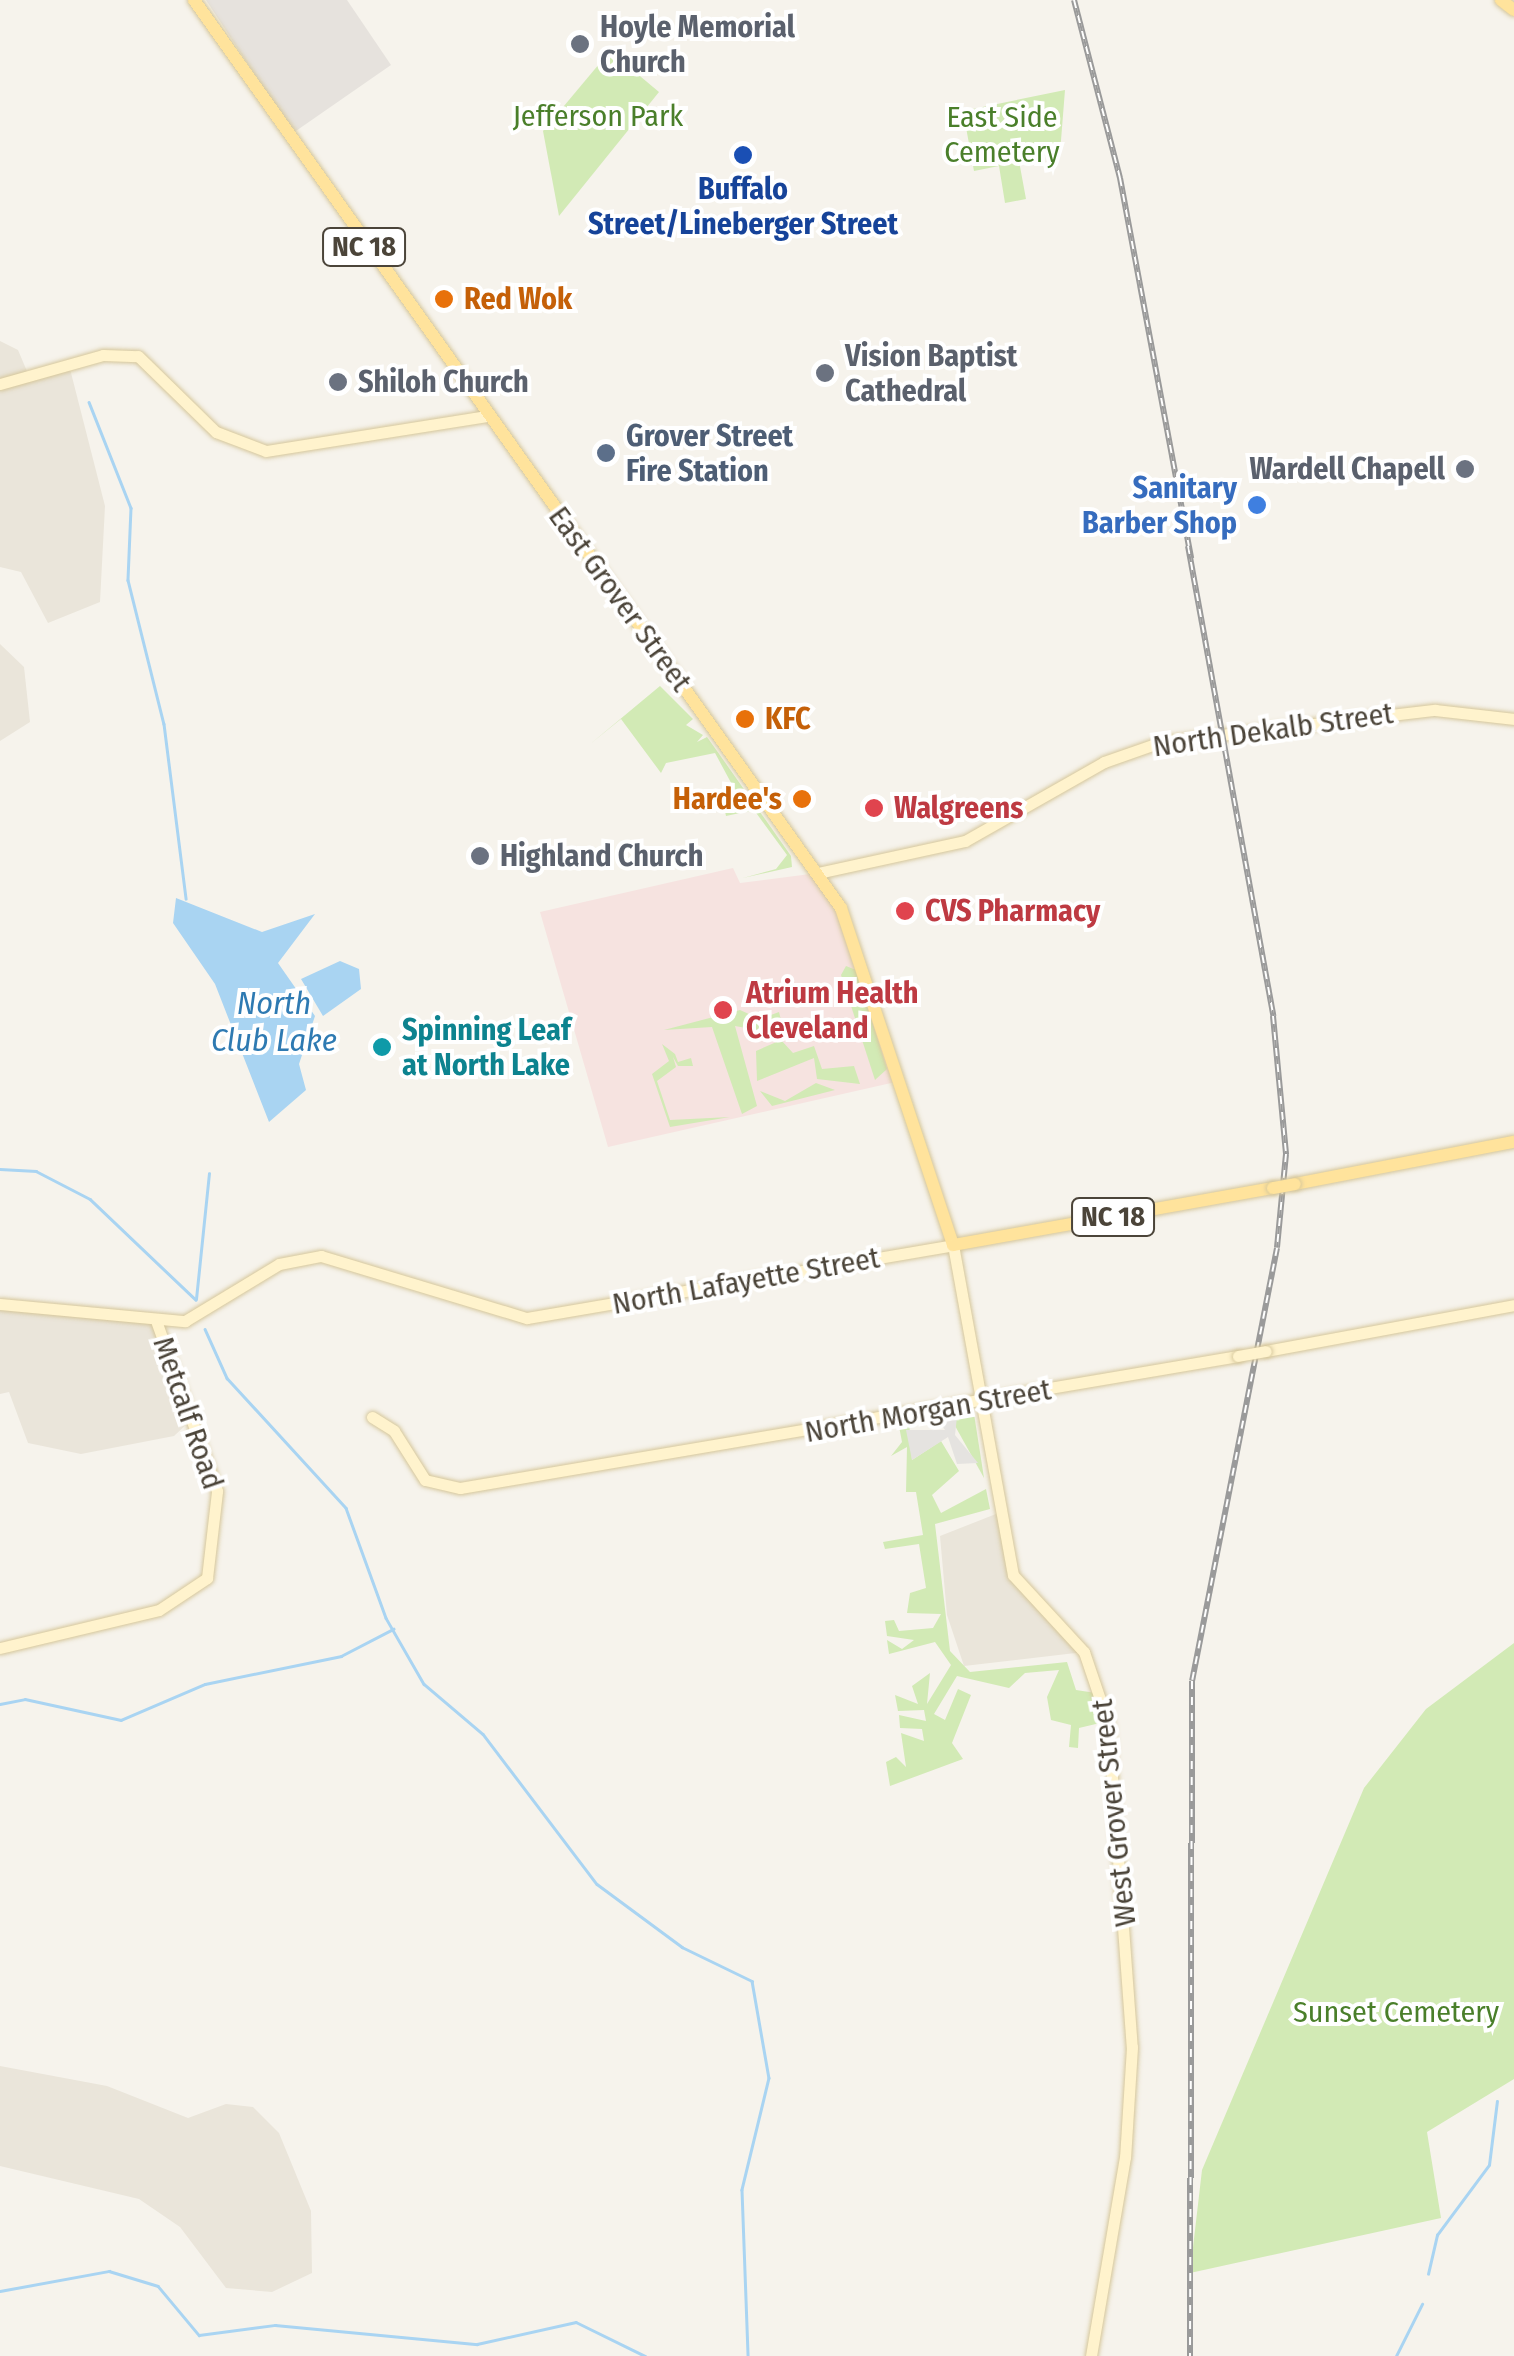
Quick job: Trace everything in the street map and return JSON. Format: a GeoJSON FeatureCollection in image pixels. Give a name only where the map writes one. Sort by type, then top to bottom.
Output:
{"type":"FeatureCollection","features":[{"type":"Feature","properties":{"kind":"main road","name":"East Grover Street"},"geometry":{"type":"LineString","coordinates":[[194,0],[486,416],[818,873],[862,959],[952,1246]]}},
{"type":"Feature","properties":{"kind":"main road"},"geometry":{"type":"LineString","coordinates":[[1502,0],[1514,10]]}},
{"type":"Feature","properties":{"kind":"main road","name":"North Lafayette Street"},"geometry":{"type":"LineString","coordinates":[[952,1246],[1514,1142]]}},
{"type":"Feature","properties":{"kind":"street"},"geometry":{"type":"LineString","coordinates":[[0,384],[103,355],[138,356],[216,432],[266,451],[486,416]]}},
{"type":"Feature","properties":{"kind":"street","name":"North Dekalb Street"},"geometry":{"type":"LineString","coordinates":[[818,873],[965,841],[1104,762],[1160,742],[1407,712],[1514,719]]}},
{"type":"Feature","properties":{"kind":"street","name":"North Lafayette Street"},"geometry":{"type":"LineString","coordinates":[[0,1304],[158,1323],[209,1314],[272,1268],[308,1256],[377,1267],[526,1318],[952,1246]]}},
{"type":"Feature","properties":{"kind":"street","name":"West Grover Street"},"geometry":{"type":"LineString","coordinates":[[952,1246],[1013,1575],[1084,1652],[1108,1722],[1132,2047],[1127,2138],[1091,2356]]}},
{"type":"Feature","properties":{"kind":"street","name":"North Morgan Street"},"geometry":{"type":"LineString","coordinates":[[372,1417],[394,1430],[425,1480],[460,1488],[981,1402],[1514,1305]]}},
{"type":"Feature","properties":{"kind":"street","name":"Metcalf Road"},"geometry":{"type":"LineString","coordinates":[[0,1648],[159,1610],[207,1578],[217,1491],[158,1323]]}},
{"type":"Feature","properties":{"kind":"shaded area"},"geometry":{"type":"Polygon","coordinates":[[[206,0],[347,0],[391,65],[293,133],[206,0]]]}},
{"type":"Feature","properties":{"kind":"shaded area"},"geometry":{"type":"Polygon","coordinates":[[[0,341],[18,350],[29,376],[69,365],[105,506],[100,602],[48,623],[21,572],[0,567],[0,341]]]}},
{"type":"Feature","properties":{"kind":"shaded area"},"geometry":{"type":"Polygon","coordinates":[[[0,644],[24,667],[30,722],[0,741],[0,644]]]}},
{"type":"Feature","properties":{"kind":"shaded area","name":"Atrium Health Cleveland"},"geometry":{"type":"Polygon","coordinates":[[[733,868],[740,883],[818,873],[841,908],[900,1081],[608,1147],[540,912],[733,868]]]}},
{"type":"Feature","properties":{"kind":"shaded area"},"geometry":{"type":"Polygon","coordinates":[[[0,1304],[157,1323],[188,1423],[174,1436],[81,1454],[28,1443],[9,1392],[0,1394],[0,1304]]]}},
{"type":"Feature","properties":{"kind":"shaded area"},"geometry":{"type":"Polygon","coordinates":[[[957,1417],[955,1435],[978,1463],[957,1464],[948,1437],[912,1460],[906,1430],[945,1430],[938,1420],[957,1417]]]}},
{"type":"Feature","properties":{"kind":"shaded area"},"geometry":{"type":"Polygon","coordinates":[[[1001,1512],[1025,1595],[1084,1652],[964,1666],[947,1615],[940,1536],[1001,1512]]]}},
{"type":"Feature","properties":{"kind":"shaded area"},"geometry":{"type":"Polygon","coordinates":[[[0,2066],[107,2086],[188,2118],[226,2104],[253,2107],[279,2133],[311,2211],[312,2273],[272,2292],[226,2288],[180,2227],[139,2199],[0,2166],[0,2066]]]}},
{"type":"Feature","properties":{"kind":"green space","name":"Jefferson Park"},"geometry":{"type":"Polygon","coordinates":[[[610,51],[659,92],[559,216],[543,131],[610,51]]]}},
{"type":"Feature","properties":{"kind":"green space","name":"East Side Cemetery"},"geometry":{"type":"Polygon","coordinates":[[[1065,90],[1060,153],[1019,161],[1026,199],[1005,203],[999,166],[974,171],[963,111],[1065,90]]]}},
{"type":"Feature","properties":{"kind":"green space"},"geometry":{"type":"Polygon","coordinates":[[[660,686],[693,719],[686,725],[703,735],[697,742],[707,737],[791,856],[792,867],[743,878],[776,869],[787,855],[754,810],[726,816],[721,790],[736,792],[715,753],[666,763],[661,773],[621,719],[589,745],[660,686]]]}},
{"type":"Feature","properties":{"kind":"green space"},"geometry":{"type":"Polygon","coordinates":[[[846,966],[856,970],[887,1069],[875,1080],[841,975],[846,966]]]}},
{"type":"Feature","properties":{"kind":"green space"},"geometry":{"type":"Polygon","coordinates":[[[740,1010],[760,1019],[779,1012],[781,1020],[757,1030],[735,1026],[757,1106],[742,1114],[712,1027],[664,1030],[740,1010]]]}},
{"type":"Feature","properties":{"kind":"green space"},"geometry":{"type":"Polygon","coordinates":[[[781,1040],[793,1053],[814,1046],[822,1069],[854,1066],[860,1084],[817,1079],[814,1058],[757,1081],[756,1051],[781,1040]]]}},
{"type":"Feature","properties":{"kind":"green space"},"geometry":{"type":"Polygon","coordinates":[[[662,1044],[675,1054],[678,1062],[691,1058],[693,1066],[678,1066],[673,1057],[676,1067],[657,1081],[670,1120],[730,1117],[670,1127],[652,1074],[669,1061],[662,1044]]]}},
{"type":"Feature","properties":{"kind":"green space"},"geometry":{"type":"Polygon","coordinates":[[[816,1083],[835,1090],[772,1106],[760,1091],[785,1101],[816,1083]]]}},
{"type":"Feature","properties":{"kind":"green space"},"geometry":{"type":"Polygon","coordinates":[[[968,1410],[974,1414],[984,1478],[949,1415],[968,1410]]]}},
{"type":"Feature","properties":{"kind":"green space"},"geometry":{"type":"Polygon","coordinates":[[[909,1420],[912,1460],[941,1441],[959,1471],[932,1495],[941,1513],[986,1489],[990,1509],[935,1524],[950,1651],[970,1672],[1067,1662],[1076,1690],[1096,1693],[1099,1709],[1100,1723],[1079,1728],[1078,1748],[1069,1747],[1071,1725],[1051,1720],[1047,1697],[1059,1670],[1025,1673],[1009,1688],[957,1676],[934,1714],[945,1720],[958,1689],[971,1695],[952,1743],[963,1759],[890,1786],[886,1762],[896,1757],[906,1767],[901,1733],[924,1741],[922,1729],[900,1728],[899,1715],[926,1721],[924,1710],[898,1711],[895,1695],[918,1704],[912,1686],[930,1673],[927,1704],[951,1665],[935,1642],[889,1654],[887,1640],[902,1649],[914,1640],[887,1636],[885,1621],[894,1620],[899,1631],[933,1628],[941,1614],[907,1613],[910,1593],[926,1588],[919,1544],[885,1549],[883,1542],[923,1535],[916,1492],[906,1492],[907,1447],[891,1456],[902,1442],[898,1421],[909,1420]]]}},
{"type":"Feature","properties":{"kind":"green space","name":"Sunset Cemetery"},"geometry":{"type":"Polygon","coordinates":[[[1514,1643],[1514,2079],[1427,2132],[1441,2218],[1190,2273],[1202,2170],[1364,1788],[1426,1709],[1514,1643]]]}},
{"type":"Feature","properties":{"kind":"water","name":"North Club Lake"},"geometry":{"type":"Polygon","coordinates":[[[176,898],[262,932],[315,914],[278,963],[315,1016],[299,1064],[306,1090],[269,1122],[215,984],[173,923],[176,898]]]}},
{"type":"Feature","properties":{"kind":"water","name":"North Club Lake"},"geometry":{"type":"Polygon","coordinates":[[[340,961],[359,969],[361,989],[323,1016],[301,979],[340,961]]]}},
{"type":"Feature","properties":{"kind":"waterway"},"geometry":{"type":"LineString","coordinates":[[89,402],[131,508],[128,580],[164,724],[186,899]]}},
{"type":"Feature","properties":{"kind":"waterway"},"geometry":{"type":"LineString","coordinates":[[0,1169],[36,1171],[90,1199],[196,1300]]}},
{"type":"Feature","properties":{"kind":"waterway"},"geometry":{"type":"LineString","coordinates":[[196,1299],[209,1174]]}},
{"type":"Feature","properties":{"kind":"waterway"},"geometry":{"type":"LineString","coordinates":[[205,1329],[227,1378],[346,1508],[386,1618],[424,1684],[483,1734],[597,1884],[682,1947],[752,1981],[769,2078],[742,2190],[748,2356]]}},
{"type":"Feature","properties":{"kind":"waterway"},"geometry":{"type":"LineString","coordinates":[[0,1704],[25,1699],[121,1720],[205,1684],[341,1656],[393,1629]]}},
{"type":"Feature","properties":{"kind":"waterway"},"geometry":{"type":"LineString","coordinates":[[1428,2274],[1437,2235],[1489,2165],[1497,2101]]}},
{"type":"Feature","properties":{"kind":"waterway"},"geometry":{"type":"LineString","coordinates":[[0,2291],[109,2271],[158,2286],[199,2335],[275,2325],[477,2344],[576,2322],[645,2356]]}},
{"type":"Feature","properties":{"kind":"waterway"},"geometry":{"type":"LineString","coordinates":[[1396,2356],[1422,2304]]}},
{"type":"Feature","properties":{"kind":"railway"},"geometry":{"type":"LineString","coordinates":[[1074,0],[1120,178],[1191,558]]}},
{"type":"Feature","properties":{"kind":"railway"},"geometry":{"type":"LineString","coordinates":[[1188,546],[1273,1016],[1286,1154],[1277,1248],[1192,1681],[1190,2356]]}},
{"type":"Feature","properties":{"kind":"place","name":"Hoyle Memorial Church"},"geometry":{"type":"Point","coordinates":[580,44]}},
{"type":"Feature","properties":{"kind":"place","name":"Buffalo Street/Lineberger Street"},"geometry":{"type":"Point","coordinates":[743,155]}},
{"type":"Feature","properties":{"kind":"place","name":"Red Wok"},"geometry":{"type":"Point","coordinates":[444,299]}},
{"type":"Feature","properties":{"kind":"place","name":"Vision Baptist Cathedral"},"geometry":{"type":"Point","coordinates":[825,373]}},
{"type":"Feature","properties":{"kind":"place","name":"Shiloh Church"},"geometry":{"type":"Point","coordinates":[338,382]}},
{"type":"Feature","properties":{"kind":"place","name":"Grover Street Fire Station"},"geometry":{"type":"Point","coordinates":[606,453]}},
{"type":"Feature","properties":{"kind":"place","name":"Wardell Chapell"},"geometry":{"type":"Point","coordinates":[1465,469]}},
{"type":"Feature","properties":{"kind":"place","name":"Sanitary Barber Shop"},"geometry":{"type":"Point","coordinates":[1257,505]}},
{"type":"Feature","properties":{"kind":"place","name":"KFC"},"geometry":{"type":"Point","coordinates":[745,719]}},
{"type":"Feature","properties":{"kind":"place","name":"Hardee's"},"geometry":{"type":"Point","coordinates":[802,799]}},
{"type":"Feature","properties":{"kind":"place","name":"Walgreens"},"geometry":{"type":"Point","coordinates":[874,808]}},
{"type":"Feature","properties":{"kind":"place","name":"Highland Church"},"geometry":{"type":"Point","coordinates":[480,856]}},
{"type":"Feature","properties":{"kind":"place","name":"CVS Pharmacy"},"geometry":{"type":"Point","coordinates":[905,911]}},
{"type":"Feature","properties":{"kind":"place","name":"Atrium Health Cleveland"},"geometry":{"type":"Point","coordinates":[723,1010]}},
{"type":"Feature","properties":{"kind":"place","name":"Spinning Leaf at North Lake"},"geometry":{"type":"Point","coordinates":[382,1047]}}]}
